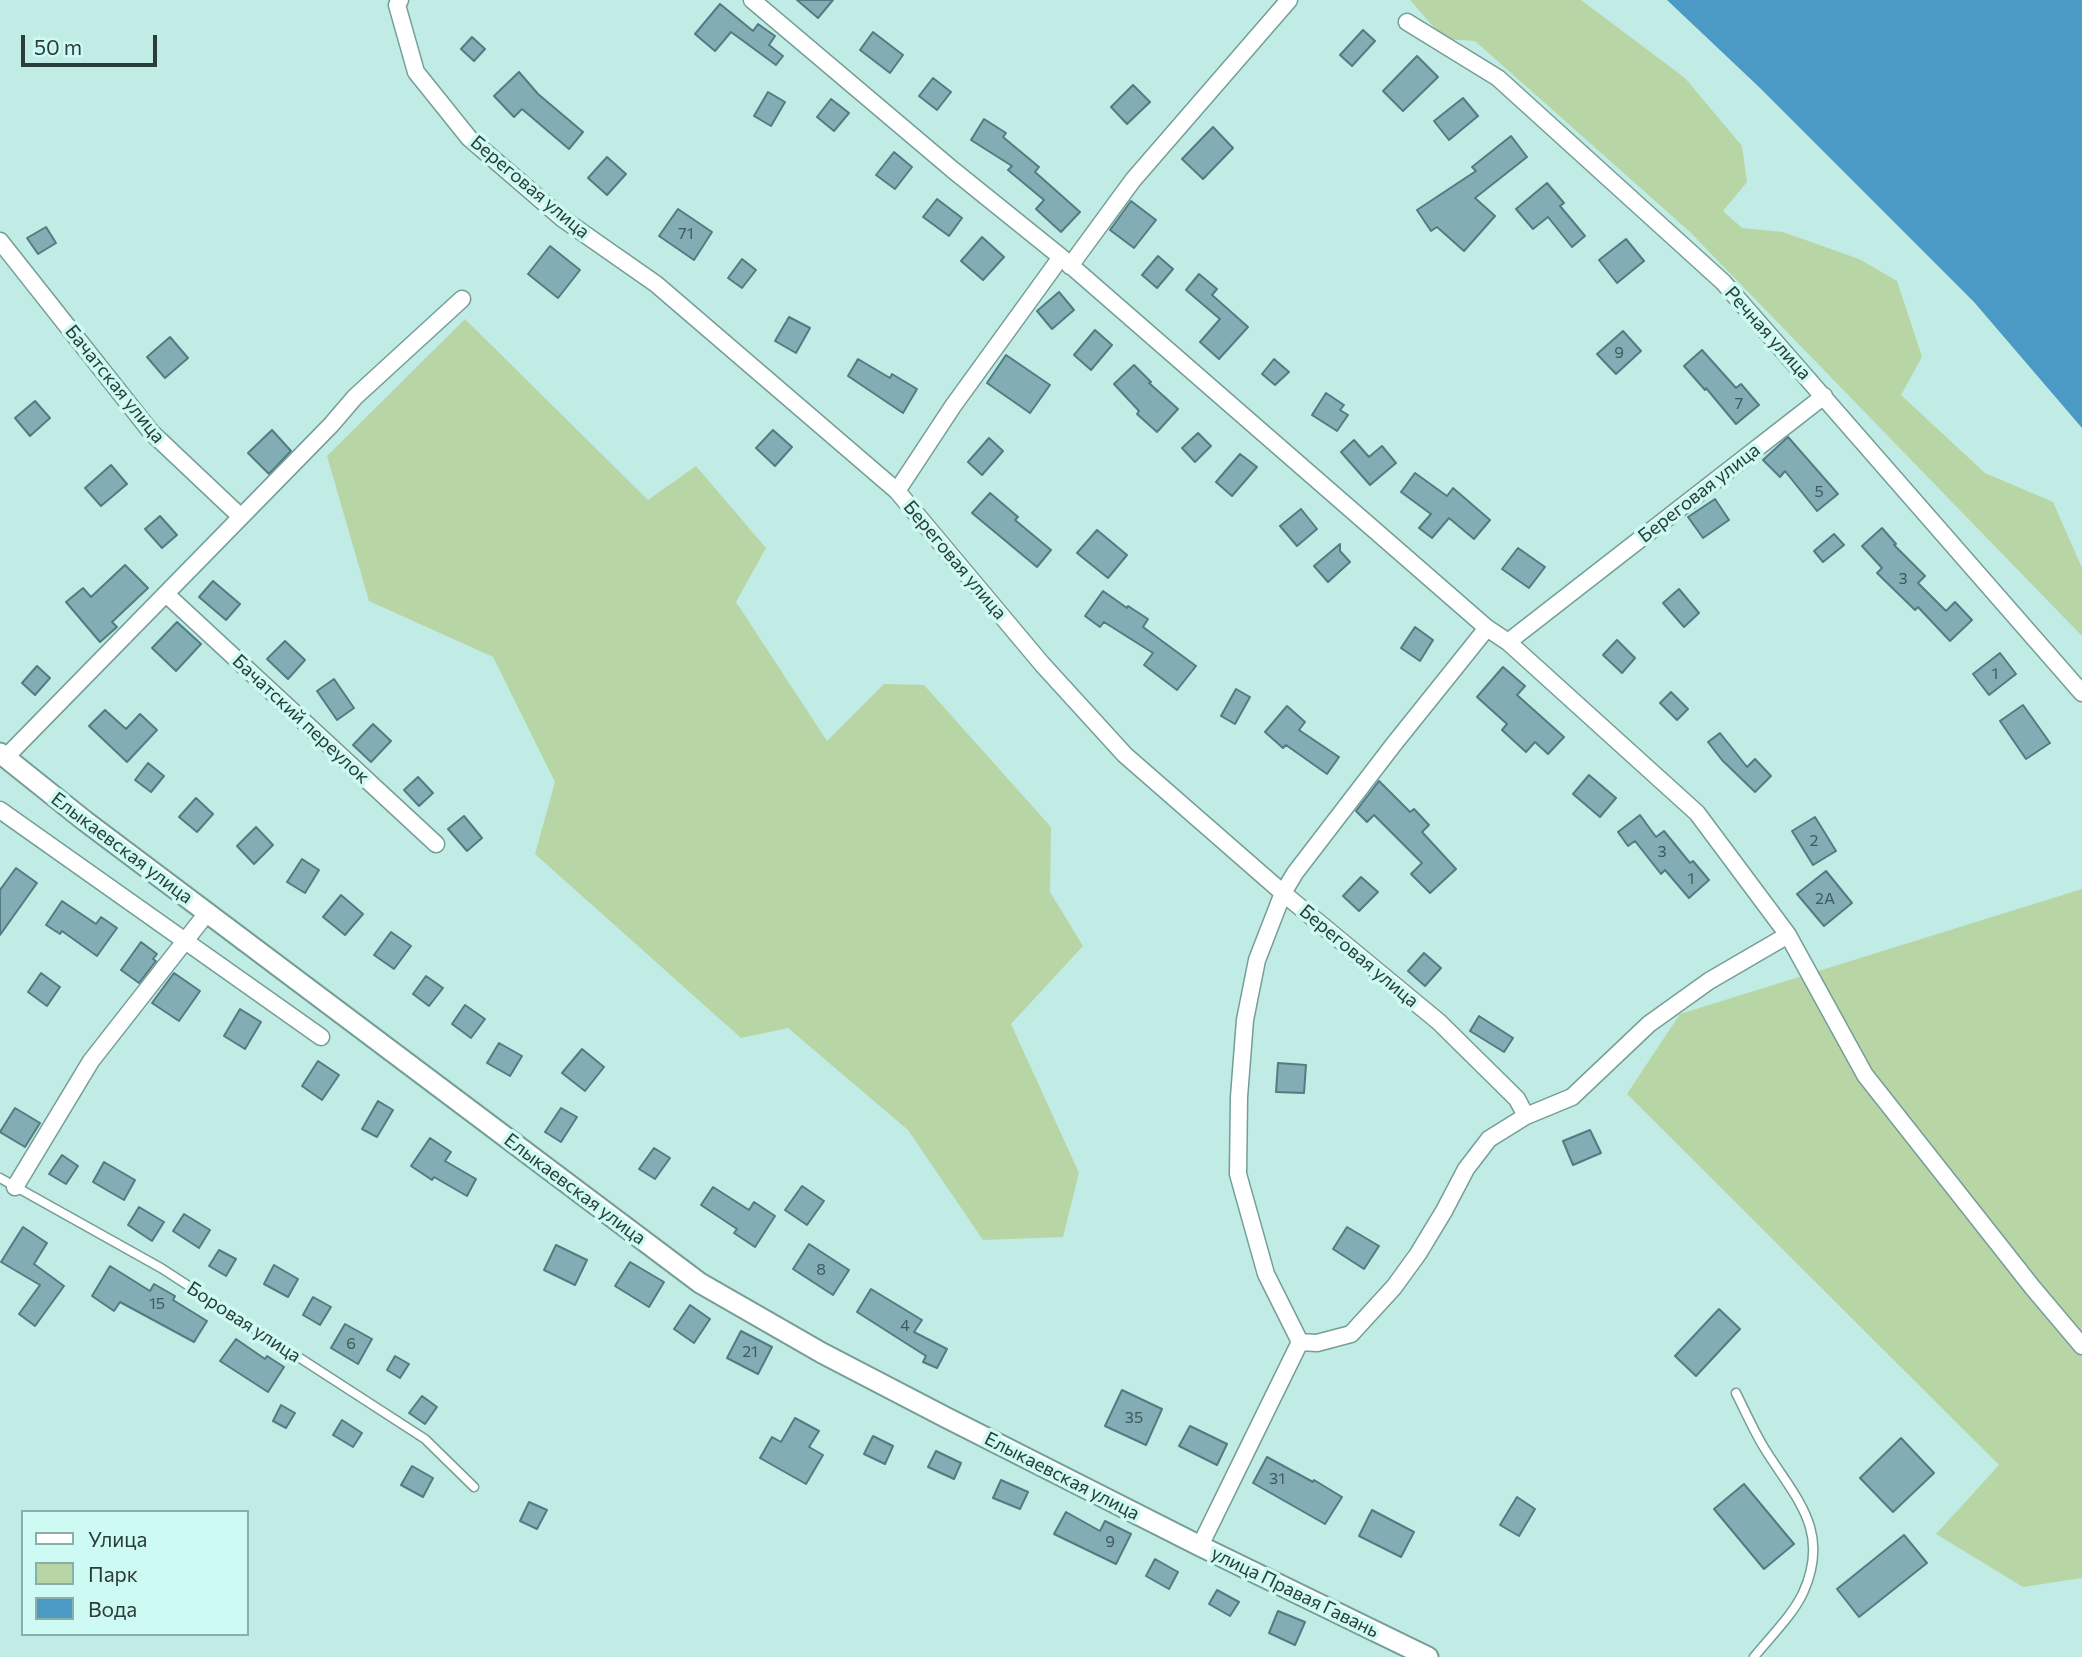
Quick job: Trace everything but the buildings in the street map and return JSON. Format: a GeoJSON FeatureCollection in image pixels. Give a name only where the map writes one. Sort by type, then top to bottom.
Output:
{"type":"FeatureCollection","features":[{"type":"Feature","properties":{"kind":"street"},"geometry":{"type":"LineString","coordinates":[[752,0],[1065,262],[1487,628],[1508,642],[1697,813],[1788,935],[1865,1075],[2082,1346]]}},
{"type":"Feature","properties":{"kind":"street"},"geometry":{"type":"LineString","coordinates":[[897,491],[953,406],[1065,262],[1289,0]]}},
{"type":"Feature","properties":{"kind":"street","name":"Береговая улица"},"geometry":{"type":"LineString","coordinates":[[396,2],[416,72],[469,138],[564,219],[656,284],[897,491],[1042,664],[1125,755],[1439,1022],[1517,1099],[1526,1116]]}},
{"type":"Feature","properties":{"kind":"street","name":"Речная улица"},"geometry":{"type":"LineString","coordinates":[[1407,22],[1498,78],[1723,282],[2082,693]]}},
{"type":"Feature","properties":{"kind":"street","name":"Бачатская улица"},"geometry":{"type":"LineString","coordinates":[[0,241],[151,432],[241,517]]}},
{"type":"Feature","properties":{"kind":"street"},"geometry":{"type":"LineString","coordinates":[[3,755],[166,594],[355,397],[462,299]]}},
{"type":"Feature","properties":{"kind":"street","name":"Береговая улица"},"geometry":{"type":"LineString","coordinates":[[1508,642],[1824,396]]}},
{"type":"Feature","properties":{"kind":"street","name":"Бачатский переулок"},"geometry":{"type":"LineString","coordinates":[[166,594],[436,845]]}},
{"type":"Feature","properties":{"kind":"street"},"geometry":{"type":"LineString","coordinates":[[1300,1342],[1266,1274],[1238,1174],[1239,1097],[1245,1020],[1257,960],[1283,892],[1295,873],[1487,628]]}},
{"type":"Feature","properties":{"kind":"street","name":"Елыкаевская улица"},"geometry":{"type":"LineString","coordinates":[[3,755],[85,821],[700,1283],[856,1370],[1200,1546]]}},
{"type":"Feature","properties":{"kind":"street"},"geometry":{"type":"LineString","coordinates":[[0,810],[321,1037]]}},
{"type":"Feature","properties":{"kind":"street"},"geometry":{"type":"LineString","coordinates":[[15,1187],[91,1061],[207,913]]}},
{"type":"Feature","properties":{"kind":"street"},"geometry":{"type":"LineString","coordinates":[[1300,1342],[1317,1343],[1351,1334],[1394,1287],[1418,1254],[1466,1169],[1489,1139],[1526,1116],[1572,1097],[1649,1024],[1709,981],[1788,935]]}},
{"type":"Feature","properties":{"kind":"street"},"geometry":{"type":"LineString","coordinates":[[1200,1546],[1300,1342]]}},
{"type":"Feature","properties":{"kind":"street","name":"улица Правая Гавань"},"geometry":{"type":"LineString","coordinates":[[1200,1546],[1428,1657]]}},
{"type":"Feature","properties":{"kind":"lane","name":"Боровая улица"},"geometry":{"type":"LineString","coordinates":[[0,1178],[161,1268],[425,1439],[474,1487]]}},
{"type":"Feature","properties":{"kind":"lane"},"geometry":{"type":"LineString","coordinates":[[1736,1394],[1762,1445],[1801,1503],[1812,1530],[1814,1551],[1803,1594],[1754,1657]]}},
{"type":"Feature","properties":{"kind":"green space"},"geometry":{"type":"Polygon","coordinates":[[[1410,0],[1581,0],[1685,78],[1742,146],[1747,182],[1723,211],[1742,228],[1783,232],[1859,259],[1897,281],[1922,357],[1901,395],[1985,473],[2053,502],[2082,568],[2082,636],[1689,231],[1475,41],[1444,39],[1410,0]]]}},
{"type":"Feature","properties":{"kind":"green space"},"geometry":{"type":"Polygon","coordinates":[[[465,319],[648,500],[696,466],[766,548],[736,602],[827,741],[884,684],[924,685],[1051,827],[1050,892],[1083,946],[1011,1024],[1079,1173],[1063,1237],[983,1240],[908,1130],[788,1028],[741,1038],[535,854],[555,782],[493,657],[369,601],[327,456],[465,319]]]}},
{"type":"Feature","properties":{"kind":"green space"},"geometry":{"type":"Polygon","coordinates":[[[2082,889],[2082,1578],[2023,1587],[1936,1534],[1999,1465],[1627,1094],[1680,1014],[2082,889]]]}},
{"type":"Feature","properties":{"kind":"water"},"geometry":{"type":"Polygon","coordinates":[[[1667,0],[2082,0],[2082,428],[1974,302],[1759,87],[1667,0]]]}}]}
